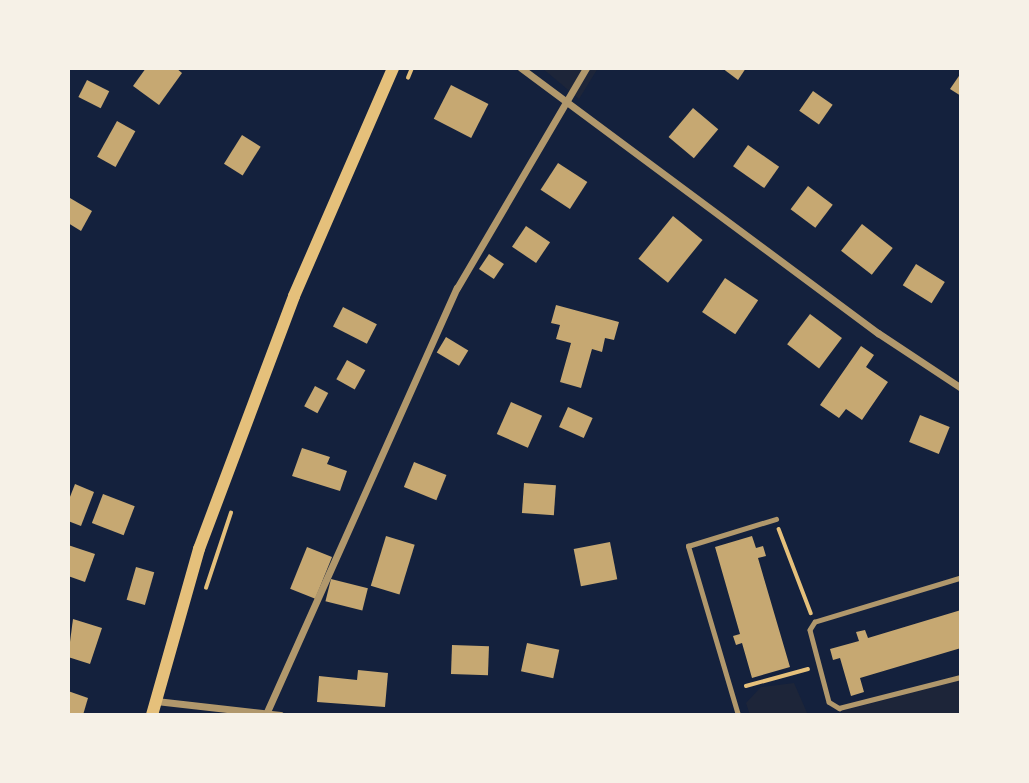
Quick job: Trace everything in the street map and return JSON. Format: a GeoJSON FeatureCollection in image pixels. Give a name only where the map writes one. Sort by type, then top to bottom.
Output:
{"type":"FeatureCollection","features":[{"type":"Feature","properties":{"kind":"main road"},"geometry":{"type":"LineString","coordinates":[[152,715],[199,549],[280,334],[393,68]]}},
{"type":"Feature","properties":{"kind":"street"},"geometry":{"type":"LineString","coordinates":[[522,68],[565,104],[878,333],[961,388]]}},
{"type":"Feature","properties":{"kind":"street"},"geometry":{"type":"LineString","coordinates":[[266,714],[457,288],[586,68]]}},
{"type":"Feature","properties":{"kind":"street"},"geometry":{"type":"LineString","coordinates":[[156,701],[280,715]]}},
{"type":"Feature","properties":{"kind":"lane"},"geometry":{"type":"LineString","coordinates":[[738,715],[688,547],[776,519]]}},
{"type":"Feature","properties":{"kind":"lane"},"geometry":{"type":"LineString","coordinates":[[961,578],[815,622],[810,630],[829,702],[839,708],[961,677]]}},
{"type":"Feature","properties":{"kind":"path"},"geometry":{"type":"LineString","coordinates":[[407,80],[412,68]]}},
{"type":"Feature","properties":{"kind":"path"},"geometry":{"type":"LineString","coordinates":[[202,600],[233,509]]}},
{"type":"Feature","properties":{"kind":"path"},"geometry":{"type":"LineString","coordinates":[[776,519],[815,622]]}},
{"type":"Feature","properties":{"kind":"path"},"geometry":{"type":"LineString","coordinates":[[746,686],[819,666]]}},
{"type":"Feature","properties":{"kind":"shaded area"},"geometry":{"type":"Polygon","coordinates":[[[542,68],[598,68],[579,99],[542,68]]]}},
{"type":"Feature","properties":{"kind":"shaded area"},"geometry":{"type":"Polygon","coordinates":[[[961,680],[961,715],[841,715],[842,711],[961,680]]]}},
{"type":"Feature","properties":{"kind":"shaded area"},"geometry":{"type":"Polygon","coordinates":[[[794,683],[808,715],[750,715],[746,703],[761,687],[794,683]]]}},
{"type":"Feature","properties":{"kind":"building"},"geometry":{"type":"Polygon","coordinates":[[[146,68],[176,68],[182,73],[159,105],[133,86],[146,68]]]}},
{"type":"Feature","properties":{"kind":"building"},"geometry":{"type":"Polygon","coordinates":[[[722,68],[746,68],[738,80],[722,68]]]}},
{"type":"Feature","properties":{"kind":"building"},"geometry":{"type":"Polygon","coordinates":[[[961,73],[961,96],[950,89],[961,73]]]}},
{"type":"Feature","properties":{"kind":"building"},"geometry":{"type":"Polygon","coordinates":[[[87,80],[109,91],[101,108],[78,97],[87,80]]]}},
{"type":"Feature","properties":{"kind":"building"},"geometry":{"type":"Polygon","coordinates":[[[451,85],[488,104],[471,138],[434,119],[451,85]]]}},
{"type":"Feature","properties":{"kind":"building"},"geometry":{"type":"Polygon","coordinates":[[[813,91],[833,105],[819,124],[799,111],[813,91]]]}},
{"type":"Feature","properties":{"kind":"building"},"geometry":{"type":"Polygon","coordinates":[[[693,108],[718,129],[694,158],[669,137],[693,108]]]}},
{"type":"Feature","properties":{"kind":"building"},"geometry":{"type":"Polygon","coordinates":[[[117,121],[135,131],[115,167],[97,157],[117,121]]]}},
{"type":"Feature","properties":{"kind":"building"},"geometry":{"type":"Polygon","coordinates":[[[242,135],[261,147],[243,175],[224,164],[242,135]]]}},
{"type":"Feature","properties":{"kind":"building"},"geometry":{"type":"Polygon","coordinates":[[[748,145],[779,167],[764,188],[733,166],[748,145]]]}},
{"type":"Feature","properties":{"kind":"building"},"geometry":{"type":"Polygon","coordinates":[[[558,163],[587,182],[570,209],[541,190],[558,163]]]}},
{"type":"Feature","properties":{"kind":"building"},"geometry":{"type":"Polygon","coordinates":[[[808,186],[833,205],[815,228],[791,209],[808,186]]]}},
{"type":"Feature","properties":{"kind":"building"},"geometry":{"type":"Polygon","coordinates":[[[70,198],[92,211],[81,231],[68,223],[70,198]]]}},
{"type":"Feature","properties":{"kind":"building"},"geometry":{"type":"Polygon","coordinates":[[[673,216],[703,240],[668,283],[638,259],[673,216]]]}},
{"type":"Feature","properties":{"kind":"building"},"geometry":{"type":"Polygon","coordinates":[[[862,224],[893,248],[872,275],[841,251],[862,224]]]}},
{"type":"Feature","properties":{"kind":"building"},"geometry":{"type":"Polygon","coordinates":[[[526,226],[550,242],[536,263],[512,247],[526,226]]]}},
{"type":"Feature","properties":{"kind":"building"},"geometry":{"type":"Polygon","coordinates":[[[489,254],[504,264],[494,279],[479,269],[489,254]]]}},
{"type":"Feature","properties":{"kind":"building"},"geometry":{"type":"Polygon","coordinates":[[[916,264],[945,282],[932,303],[903,285],[916,264]]]}},
{"type":"Feature","properties":{"kind":"building"},"geometry":{"type":"Polygon","coordinates":[[[725,278],[758,300],[735,334],[702,312],[725,278]]]}},
{"type":"Feature","properties":{"kind":"building"},"geometry":{"type":"Polygon","coordinates":[[[556,305],[619,322],[614,340],[605,338],[602,352],[592,349],[581,388],[560,382],[571,343],[556,339],[560,325],[551,323],[556,305]]]}},
{"type":"Feature","properties":{"kind":"building"},"geometry":{"type":"Polygon","coordinates":[[[343,307],[377,324],[367,344],[333,327],[343,307]]]}},
{"type":"Feature","properties":{"kind":"building"},"geometry":{"type":"Polygon","coordinates":[[[810,314],[842,338],[819,368],[787,344],[810,314]]]}},
{"type":"Feature","properties":{"kind":"building"},"geometry":{"type":"Polygon","coordinates":[[[446,337],[468,350],[459,366],[437,352],[446,337]]]}},
{"type":"Feature","properties":{"kind":"building"},"geometry":{"type":"Polygon","coordinates":[[[861,346],[874,355],[866,367],[888,382],[862,420],[846,409],[839,418],[820,405],[861,346]]]}},
{"type":"Feature","properties":{"kind":"building"},"geometry":{"type":"Polygon","coordinates":[[[347,360],[365,370],[355,389],[336,379],[347,360]]]}},
{"type":"Feature","properties":{"kind":"building"},"geometry":{"type":"Polygon","coordinates":[[[315,386],[328,393],[317,413],[304,406],[315,386]]]}},
{"type":"Feature","properties":{"kind":"building"},"geometry":{"type":"Polygon","coordinates":[[[511,402],[542,416],[528,448],[497,434],[511,402]]]}},
{"type":"Feature","properties":{"kind":"building"},"geometry":{"type":"Polygon","coordinates":[[[568,407],[593,418],[584,438],[559,427],[568,407]]]}},
{"type":"Feature","properties":{"kind":"building"},"geometry":{"type":"Polygon","coordinates":[[[920,415],[950,427],[939,454],[909,442],[920,415]]]}},
{"type":"Feature","properties":{"kind":"building"},"geometry":{"type":"Polygon","coordinates":[[[302,448],[330,457],[327,464],[347,471],[340,491],[292,476],[302,448]]]}},
{"type":"Feature","properties":{"kind":"building"},"geometry":{"type":"Polygon","coordinates":[[[414,462],[446,475],[436,500],[404,487],[414,462]]]}},
{"type":"Feature","properties":{"kind":"building"},"geometry":{"type":"Polygon","coordinates":[[[524,483],[556,485],[554,515],[522,513],[524,483]]]}},
{"type":"Feature","properties":{"kind":"building"},"geometry":{"type":"Polygon","coordinates":[[[75,484],[94,492],[81,526],[68,521],[68,502],[75,484]]]}},
{"type":"Feature","properties":{"kind":"building"},"geometry":{"type":"Polygon","coordinates":[[[103,494],[135,506],[124,535],[92,523],[103,494]]]}},
{"type":"Feature","properties":{"kind":"building"},"geometry":{"type":"Polygon","coordinates":[[[386,536],[415,545],[399,594],[371,586],[386,536]]]}},
{"type":"Feature","properties":{"kind":"building"},"geometry":{"type":"Polygon","coordinates":[[[752,536],[756,548],[763,546],[766,556],[758,558],[790,667],[752,678],[742,643],[736,645],[733,636],[740,634],[715,547],[752,536]]]}},
{"type":"Feature","properties":{"kind":"building"},"geometry":{"type":"Polygon","coordinates":[[[610,542],[617,579],[581,586],[574,549],[610,542]]]}},
{"type":"Feature","properties":{"kind":"building"},"geometry":{"type":"Polygon","coordinates":[[[68,545],[95,554],[85,582],[68,576],[68,545]]]}},
{"type":"Feature","properties":{"kind":"building"},"geometry":{"type":"Polygon","coordinates":[[[307,547],[332,557],[315,599],[290,589],[307,547]]]}},
{"type":"Feature","properties":{"kind":"building"},"geometry":{"type":"Polygon","coordinates":[[[136,567],[154,572],[145,605],[127,600],[136,567]]]}},
{"type":"Feature","properties":{"kind":"building"},"geometry":{"type":"Polygon","coordinates":[[[331,579],[368,588],[362,611],[325,601],[331,579]]]}},
{"type":"Feature","properties":{"kind":"building"},"geometry":{"type":"Polygon","coordinates":[[[961,610],[961,648],[860,678],[864,692],[851,696],[840,658],[833,660],[830,649],[859,641],[856,632],[865,630],[868,638],[961,610]]]}},
{"type":"Feature","properties":{"kind":"building"},"geometry":{"type":"Polygon","coordinates":[[[73,619],[102,628],[90,664],[68,657],[73,619]]]}},
{"type":"Feature","properties":{"kind":"building"},"geometry":{"type":"Polygon","coordinates":[[[527,643],[559,650],[553,678],[521,671],[527,643]]]}},
{"type":"Feature","properties":{"kind":"building"},"geometry":{"type":"Polygon","coordinates":[[[452,645],[489,646],[488,675],[451,674],[452,645]]]}},
{"type":"Feature","properties":{"kind":"building"},"geometry":{"type":"Polygon","coordinates":[[[358,670],[388,673],[385,707],[317,702],[319,676],[357,680],[358,670]]]}},
{"type":"Feature","properties":{"kind":"building"},"geometry":{"type":"Polygon","coordinates":[[[68,691],[88,698],[83,715],[68,715],[68,691]]]}}]}
